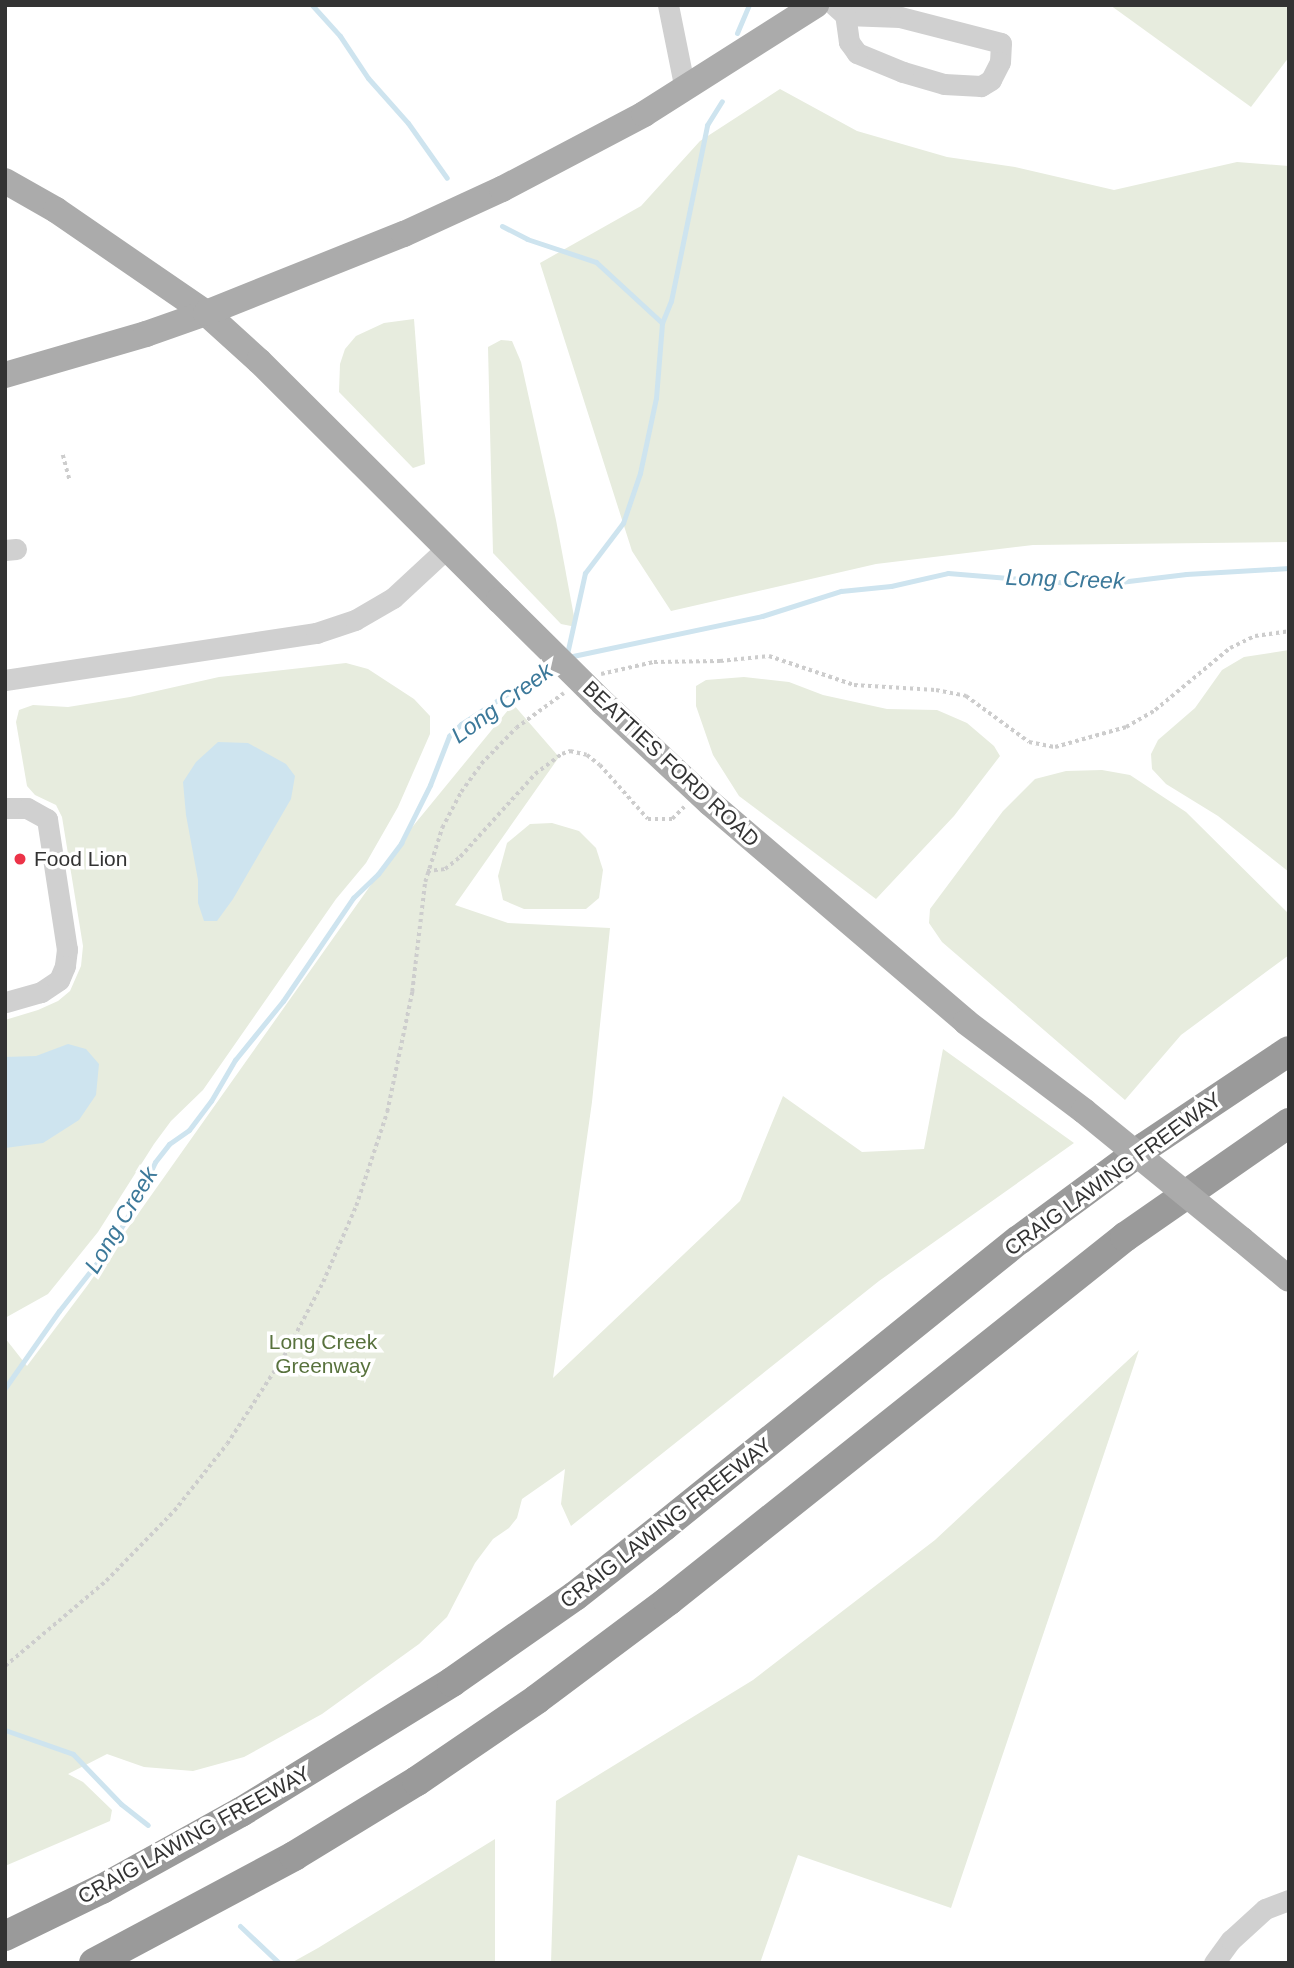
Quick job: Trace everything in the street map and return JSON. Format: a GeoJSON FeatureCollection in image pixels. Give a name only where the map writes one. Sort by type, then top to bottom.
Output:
{"type":"FeatureCollection","features":[{"type":"Feature","properties":{"kind":"highway","name":"CRAIG LAWING FREEWAY"},"geometry":{"type":"LineString","coordinates":[[5,1936],[102,1889],[241,1812],[452,1682],[575,1596],[1019,1240],[1145,1147],[1289,1051]]}},
{"type":"Feature","properties":{"kind":"highway"},"geometry":{"type":"LineString","coordinates":[[94,1963],[294,1856],[417,1781],[537,1699],[668,1601],[1092,1263],[1289,1123]]}},
{"type":"Feature","properties":{"kind":"main road"},"geometry":{"type":"LineString","coordinates":[[5,375],[206,313],[404,234],[502,189],[685,89],[816,5]]}},
{"type":"Feature","properties":{"kind":"main road","name":"BEATTIES FORD ROAD"},"geometry":{"type":"LineString","coordinates":[[5,181],[56,210],[206,313],[448,547],[603,703],[697,790],[966,1022],[1084,1111],[1289,1279]]}},
{"type":"Feature","properties":{"kind":"street"},"geometry":{"type":"LineString","coordinates":[[668,5],[685,89]]}},
{"type":"Feature","properties":{"kind":"street"},"geometry":{"type":"LineString","coordinates":[[839,10],[900,17],[986,38],[1001,43],[1000,62],[991,80],[981,86],[965,87],[934,81],[857,53],[849,42],[839,10]]}},
{"type":"Feature","properties":{"kind":"street"},"geometry":{"type":"LineString","coordinates":[[5,680],[316,633],[355,620],[393,598],[448,547]]}},
{"type":"Feature","properties":{"kind":"street"},"geometry":{"type":"LineString","coordinates":[[5,807],[27,808],[47,819],[67,949],[65,966],[59,980],[41,992],[5,1002]]}},
{"type":"Feature","properties":{"kind":"street"},"geometry":{"type":"LineString","coordinates":[[1214,1963],[1231,1940],[1265,1909],[1289,1900]]}},
{"type":"Feature","properties":{"kind":"path"},"geometry":{"type":"LineString","coordinates":[[63,455],[70,481]]}},
{"type":"Feature","properties":{"kind":"path"},"geometry":{"type":"LineString","coordinates":[[589,679],[619,668],[654,662],[720,661],[769,656],[854,685],[936,690],[966,696],[1029,742],[1055,747],[1095,738],[1134,723],[1172,697],[1230,648],[1255,636],[1289,631]]}},
{"type":"Feature","properties":{"kind":"path"},"geometry":{"type":"LineString","coordinates":[[5,1666],[106,1581],[174,1511],[263,1391],[298,1331],[356,1206],[387,1112],[412,992],[427,871],[442,828],[471,776],[516,728],[569,690]]}},
{"type":"Feature","properties":{"kind":"path"},"geometry":{"type":"LineString","coordinates":[[427,871],[445,869],[460,857],[535,775],[570,751],[587,755],[600,765],[648,819],[672,819],[697,790]]}},
{"type":"Feature","properties":{"kind":"green space"},"geometry":{"type":"Polygon","coordinates":[[[1110,5],[1289,5],[1289,57],[1251,107],[1110,5]]]}},
{"type":"Feature","properties":{"kind":"green space"},"geometry":{"type":"Polygon","coordinates":[[[780,89],[857,131],[947,157],[1015,167],[1114,190],[1237,162],[1289,166],[1289,542],[1033,545],[876,564],[671,611],[632,551],[540,263],[641,206],[700,141],[780,89]]]}},
{"type":"Feature","properties":{"kind":"green space"},"geometry":{"type":"Polygon","coordinates":[[[414,319],[425,464],[413,468],[339,392],[340,364],[345,349],[356,336],[384,323],[414,319]]]}},
{"type":"Feature","properties":{"kind":"green space"},"geometry":{"type":"Polygon","coordinates":[[[501,340],[512,341],[521,362],[556,520],[576,627],[561,624],[493,553],[488,347],[501,340]]]}},
{"type":"Feature","properties":{"kind":"green space"},"geometry":{"type":"Polygon","coordinates":[[[1289,650],[1289,872],[1218,816],[1166,784],[1152,769],[1151,754],[1158,740],[1195,708],[1222,670],[1244,657],[1289,650]]]}},
{"type":"Feature","properties":{"kind":"green space"},"geometry":{"type":"Polygon","coordinates":[[[346,663],[368,669],[414,699],[430,716],[430,734],[398,807],[366,863],[336,899],[203,1090],[171,1121],[154,1144],[98,1232],[48,1294],[5,1318],[5,1020],[38,1010],[58,1001],[70,991],[81,966],[83,946],[62,817],[56,805],[35,795],[27,786],[16,722],[19,710],[33,705],[68,707],[130,697],[219,677],[346,663]]]}},
{"type":"Feature","properties":{"kind":"green space"},"geometry":{"type":"Polygon","coordinates":[[[744,677],[789,682],[823,695],[887,709],[937,710],[967,723],[994,746],[1000,756],[954,816],[876,899],[739,796],[713,755],[696,706],[696,686],[706,680],[744,677]]]}},
{"type":"Feature","properties":{"kind":"green space","name":"Long Creek Greenway"},"geometry":{"type":"Polygon","coordinates":[[[513,704],[559,757],[455,905],[508,923],[610,928],[592,1102],[553,1378],[740,1201],[783,1096],[862,1152],[924,1149],[943,1049],[1074,1143],[879,1281],[571,1526],[561,1504],[565,1469],[522,1499],[517,1518],[509,1528],[493,1539],[475,1563],[447,1617],[419,1644],[322,1714],[244,1757],[193,1771],[144,1767],[107,1754],[68,1774],[83,1782],[112,1810],[110,1821],[5,1866],[5,1338],[27,1366],[87,1286],[409,831],[513,704]]]}},
{"type":"Feature","properties":{"kind":"green space"},"geometry":{"type":"Polygon","coordinates":[[[1102,770],[1130,775],[1186,812],[1289,914],[1289,955],[1181,1035],[1125,1100],[942,942],[929,923],[930,909],[1003,811],[1035,779],[1066,771],[1102,770]]]}},
{"type":"Feature","properties":{"kind":"green space"},"geometry":{"type":"Polygon","coordinates":[[[552,823],[579,831],[596,848],[603,870],[599,898],[586,909],[524,909],[503,900],[498,876],[507,843],[530,824],[552,823]]]}},
{"type":"Feature","properties":{"kind":"green space"},"geometry":{"type":"Polygon","coordinates":[[[1139,1350],[951,1908],[798,1855],[760,1963],[551,1963],[556,1801],[753,1680],[935,1540],[1139,1350]]]}},
{"type":"Feature","properties":{"kind":"green space"},"geometry":{"type":"Polygon","coordinates":[[[495,1839],[495,1963],[291,1963],[318,1948],[495,1839]]]}},
{"type":"Feature","properties":{"kind":"water"},"geometry":{"type":"Polygon","coordinates":[[[218,742],[248,743],[286,764],[295,776],[291,799],[233,899],[217,921],[204,921],[198,903],[198,880],[183,782],[196,762],[218,742]]]}},
{"type":"Feature","properties":{"kind":"water"},"geometry":{"type":"Polygon","coordinates":[[[68,1044],[86,1049],[99,1064],[96,1095],[79,1120],[43,1143],[5,1148],[5,1057],[36,1056],[68,1044]]]}},
{"type":"Feature","properties":{"kind":"waterway"},"geometry":{"type":"LineString","coordinates":[[312,5],[340,36],[368,78],[408,123],[447,178]]}},
{"type":"Feature","properties":{"kind":"waterway"},"geometry":{"type":"LineString","coordinates":[[737,33],[749,5]]}},
{"type":"Feature","properties":{"kind":"waterway"},"geometry":{"type":"LineString","coordinates":[[567,654],[585,573],[623,523],[640,473],[656,398],[662,323],[671,301],[707,125],[722,101]]}},
{"type":"Feature","properties":{"kind":"waterway"},"geometry":{"type":"LineString","coordinates":[[502,226],[527,239],[596,262],[662,323]]}},
{"type":"Feature","properties":{"kind":"waterway","name":"Long Creek"},"geometry":{"type":"LineString","coordinates":[[568,657],[762,616],[841,591],[891,586],[948,573],[1095,585],[1186,574],[1289,568]]}},
{"type":"Feature","properties":{"kind":"waterway","name":"Long Creek"},"geometry":{"type":"LineString","coordinates":[[5,1388],[59,1311],[111,1245],[138,1199],[155,1162],[169,1144],[189,1130],[211,1101],[235,1060],[283,1001],[353,898],[378,874],[401,843],[430,785],[449,736],[461,724],[553,664]]}},
{"type":"Feature","properties":{"kind":"waterway"},"geometry":{"type":"LineString","coordinates":[[5,1730],[73,1754],[121,1804],[148,1825]]}},
{"type":"Feature","properties":{"kind":"waterway"},"geometry":{"type":"LineString","coordinates":[[240,1926],[279,1963]]}},
{"type":"Feature","properties":{"kind":"place","name":"Food Lion"},"geometry":{"type":"Point","coordinates":[20,859]}}]}
